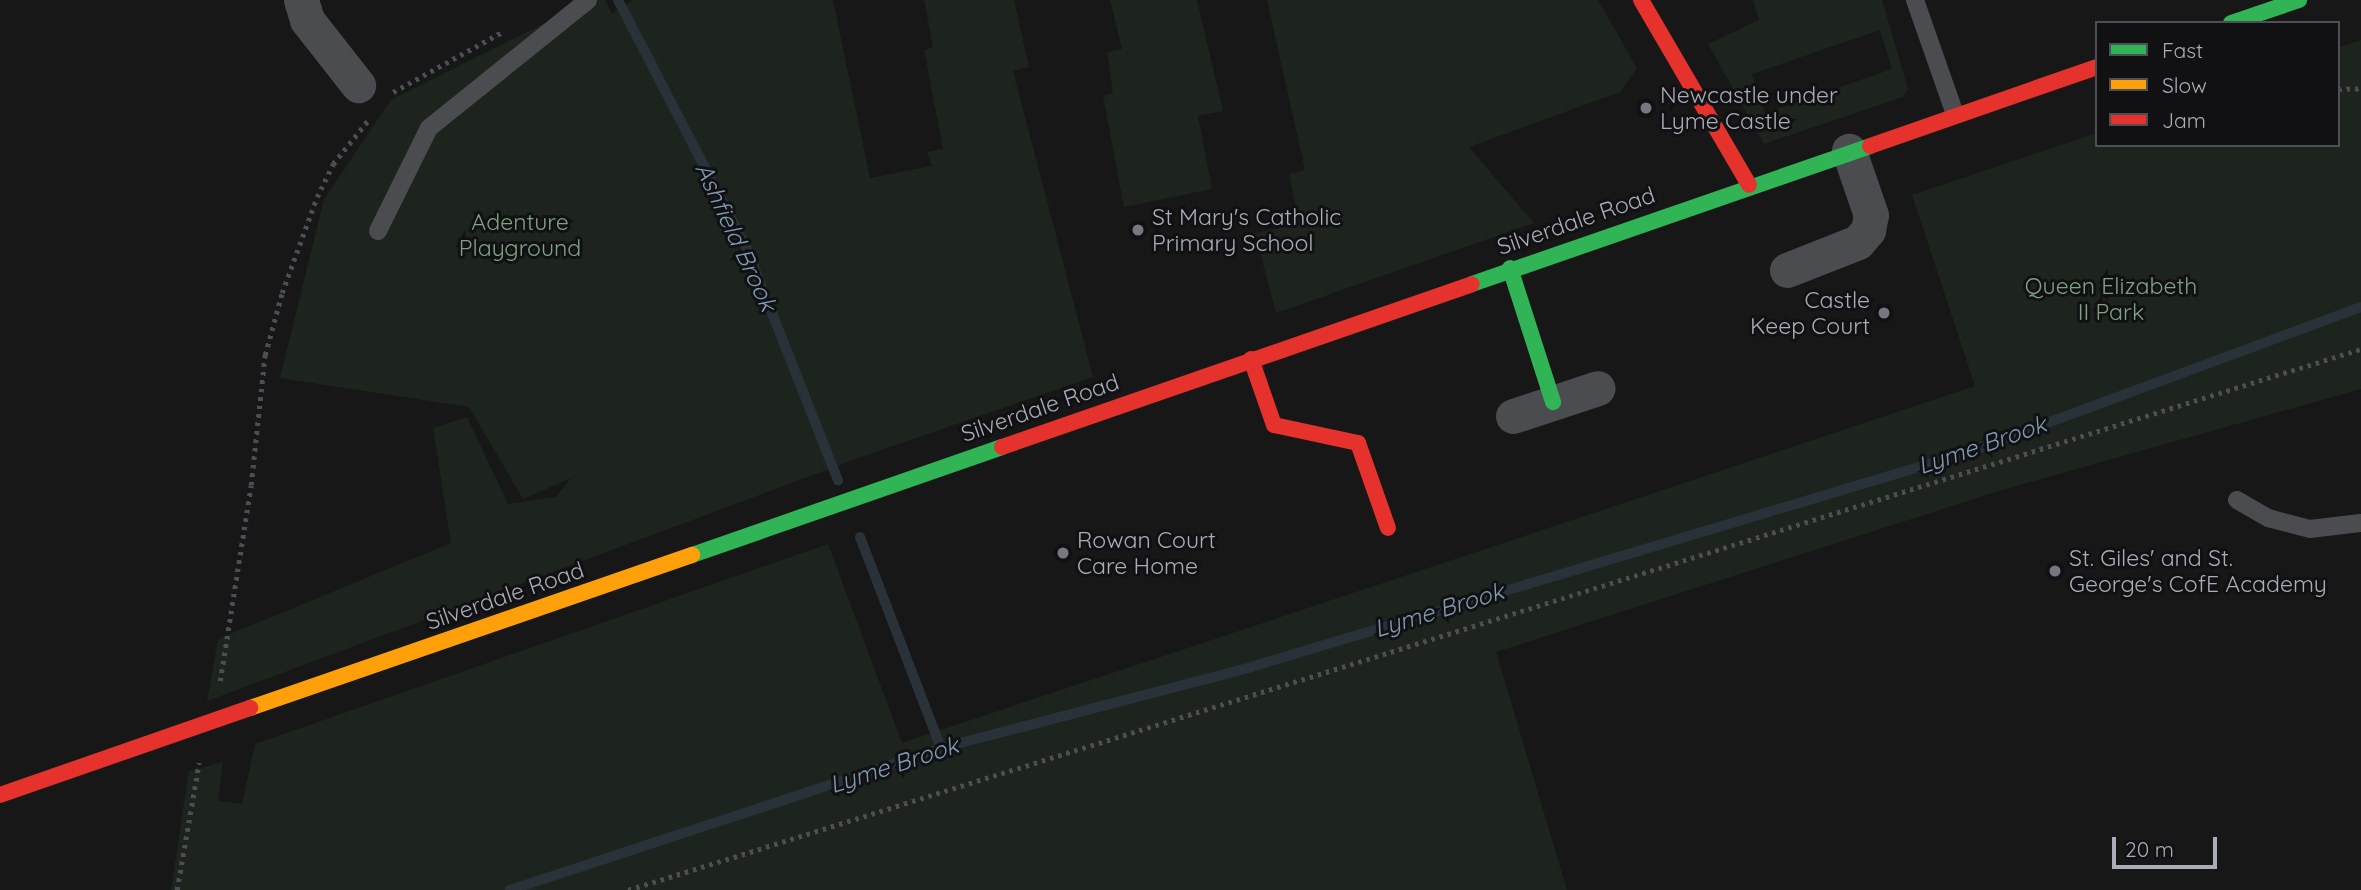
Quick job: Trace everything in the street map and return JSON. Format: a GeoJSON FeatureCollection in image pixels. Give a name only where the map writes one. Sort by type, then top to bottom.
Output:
{"type":"FeatureCollection","features":[{"type":"Feature","properties":{"kind":"main road"},"geometry":{"type":"LineString","coordinates":[[1641,0],[1749,185]]}},
{"type":"Feature","properties":{"kind":"main road"},"geometry":{"type":"LineString","coordinates":[[2237,21],[2299,0]]}},
{"type":"Feature","properties":{"kind":"main road","name":"Silverdale Road"},"geometry":{"type":"LineString","coordinates":[[0,795],[222,721],[1510,268],[2095,68]]}},
{"type":"Feature","properties":{"kind":"main road"},"geometry":{"type":"LineString","coordinates":[[1510,268],[1553,402]]}},
{"type":"Feature","properties":{"kind":"main road"},"geometry":{"type":"LineString","coordinates":[[1251,359],[1274,425],[1358,443],[1388,528]]}},
{"type":"Feature","properties":{"kind":"street"},"geometry":{"type":"LineString","coordinates":[[301,0],[307,20],[372,98]]}},
{"type":"Feature","properties":{"kind":"street"},"geometry":{"type":"LineString","coordinates":[[1787,270],[1858,242],[1868,230],[1871,215],[1849,151]]}},
{"type":"Feature","properties":{"kind":"street"},"geometry":{"type":"LineString","coordinates":[[1513,416],[1598,388]]}},
{"type":"Feature","properties":{"kind":"lane"},"geometry":{"type":"LineString","coordinates":[[378,231],[429,128],[588,0]]}},
{"type":"Feature","properties":{"kind":"lane"},"geometry":{"type":"LineString","coordinates":[[1915,0],[1955,114]]}},
{"type":"Feature","properties":{"kind":"lane"},"geometry":{"type":"LineString","coordinates":[[2237,500],[2268,518],[2310,529],[2361,523]]}},
{"type":"Feature","properties":{"kind":"path"},"geometry":{"type":"LineString","coordinates":[[177,890],[199,759],[214,755],[228,696],[218,696],[251,485],[265,355],[282,293],[317,197],[372,98],[514,25]]}},
{"type":"Feature","properties":{"kind":"path"},"geometry":{"type":"LineString","coordinates":[[2340,89],[2361,88]]}},
{"type":"Feature","properties":{"kind":"path"},"geometry":{"type":"LineString","coordinates":[[628,890],[2361,349]]}},
{"type":"Feature","properties":{"kind":"green space","name":"Adenture Playground"},"geometry":{"type":"Polygon","coordinates":[[[591,0],[605,0],[612,14],[633,0],[833,0],[870,178],[932,166],[927,152],[943,149],[924,50],[933,47],[924,0],[1014,0],[1029,67],[1013,71],[1093,377],[864,456],[207,701],[218,639],[451,543],[433,428],[467,417],[508,504],[556,497],[571,478],[523,499],[469,407],[280,378],[324,199],[391,100],[591,0]]]}},
{"type":"Feature","properties":{"kind":"green space"},"geometry":{"type":"Polygon","coordinates":[[[1110,0],[1197,0],[1223,111],[1198,116],[1212,189],[1124,207],[1103,96],[1113,93],[1107,52],[1122,49],[1110,0]]]}},
{"type":"Feature","properties":{"kind":"green space"},"geometry":{"type":"Polygon","coordinates":[[[1267,0],[1598,0],[1637,68],[1620,92],[1469,147],[1534,223],[1276,313],[1255,233],[1299,224],[1289,174],[1305,170],[1267,0]]]}},
{"type":"Feature","properties":{"kind":"green space"},"geometry":{"type":"Polygon","coordinates":[[[1753,0],[1882,0],[1908,89],[1903,97],[1764,144],[1708,44],[1759,20],[1753,0]],[[1880,30],[1752,74],[1765,113],[1892,69],[1880,30]]]}},
{"type":"Feature","properties":{"kind":"green space","name":"Queen Elizabeth II Park"},"geometry":{"type":"Polygon","coordinates":[[[2361,40],[2361,389],[2002,490],[1496,652],[1567,890],[171,890],[189,771],[223,762],[218,801],[242,804],[255,744],[828,544],[902,743],[1975,386],[1912,195],[2095,134],[2095,147],[2340,147],[2340,47],[2361,40]]]}},
{"type":"Feature","properties":{"kind":"waterway","name":"Ashfield Brook"},"geometry":{"type":"LineString","coordinates":[[618,0],[746,247],[838,481]]}},
{"type":"Feature","properties":{"kind":"waterway","name":"Lyme Brook"},"geometry":{"type":"LineString","coordinates":[[510,890],[941,748],[1251,667],[1969,452],[2361,307]]}},
{"type":"Feature","properties":{"kind":"waterway","name":"Ashfield Brook"},"geometry":{"type":"LineString","coordinates":[[860,537],[941,748]]}},
{"type":"Feature","properties":{"kind":"traffic: fast"},"geometry":{"type":"LineString","coordinates":[[2237,21],[2299,0]]}},
{"type":"Feature","properties":{"kind":"traffic: fast"},"geometry":{"type":"LineString","coordinates":[[1472,284],[1870,146]]}},
{"type":"Feature","properties":{"kind":"traffic: fast"},"geometry":{"type":"LineString","coordinates":[[1510,268],[1553,402]]}},
{"type":"Feature","properties":{"kind":"traffic: fast"},"geometry":{"type":"LineString","coordinates":[[692,555],[1002,447]]}},
{"type":"Feature","properties":{"kind":"traffic: slow"},"geometry":{"type":"LineString","coordinates":[[250,708],[692,555]]}},
{"type":"Feature","properties":{"kind":"traffic: jam"},"geometry":{"type":"LineString","coordinates":[[1641,0],[1749,185]]}},
{"type":"Feature","properties":{"kind":"traffic: jam"},"geometry":{"type":"LineString","coordinates":[[1870,146],[2095,68]]}},
{"type":"Feature","properties":{"kind":"traffic: jam"},"geometry":{"type":"LineString","coordinates":[[1002,447],[1472,284]]}},
{"type":"Feature","properties":{"kind":"traffic: jam"},"geometry":{"type":"LineString","coordinates":[[1251,359],[1274,425],[1358,443],[1388,528]]}},
{"type":"Feature","properties":{"kind":"traffic: jam"},"geometry":{"type":"LineString","coordinates":[[0,795],[250,708]]}},
{"type":"Feature","properties":{"kind":"place","name":"Newcastle under Lyme Castle"},"geometry":{"type":"Point","coordinates":[1646,108]}},
{"type":"Feature","properties":{"kind":"place","name":"St Mary's Catholic Primary School"},"geometry":{"type":"Point","coordinates":[1138,230]}},
{"type":"Feature","properties":{"kind":"place","name":"Castle Keep Court"},"geometry":{"type":"Point","coordinates":[1884,313]}},
{"type":"Feature","properties":{"kind":"place","name":"Rowan Court Care Home"},"geometry":{"type":"Point","coordinates":[1063,553]}},
{"type":"Feature","properties":{"kind":"place","name":"St. Giles' and St. George's CofE Academy"},"geometry":{"type":"Point","coordinates":[2055,571]}}]}
